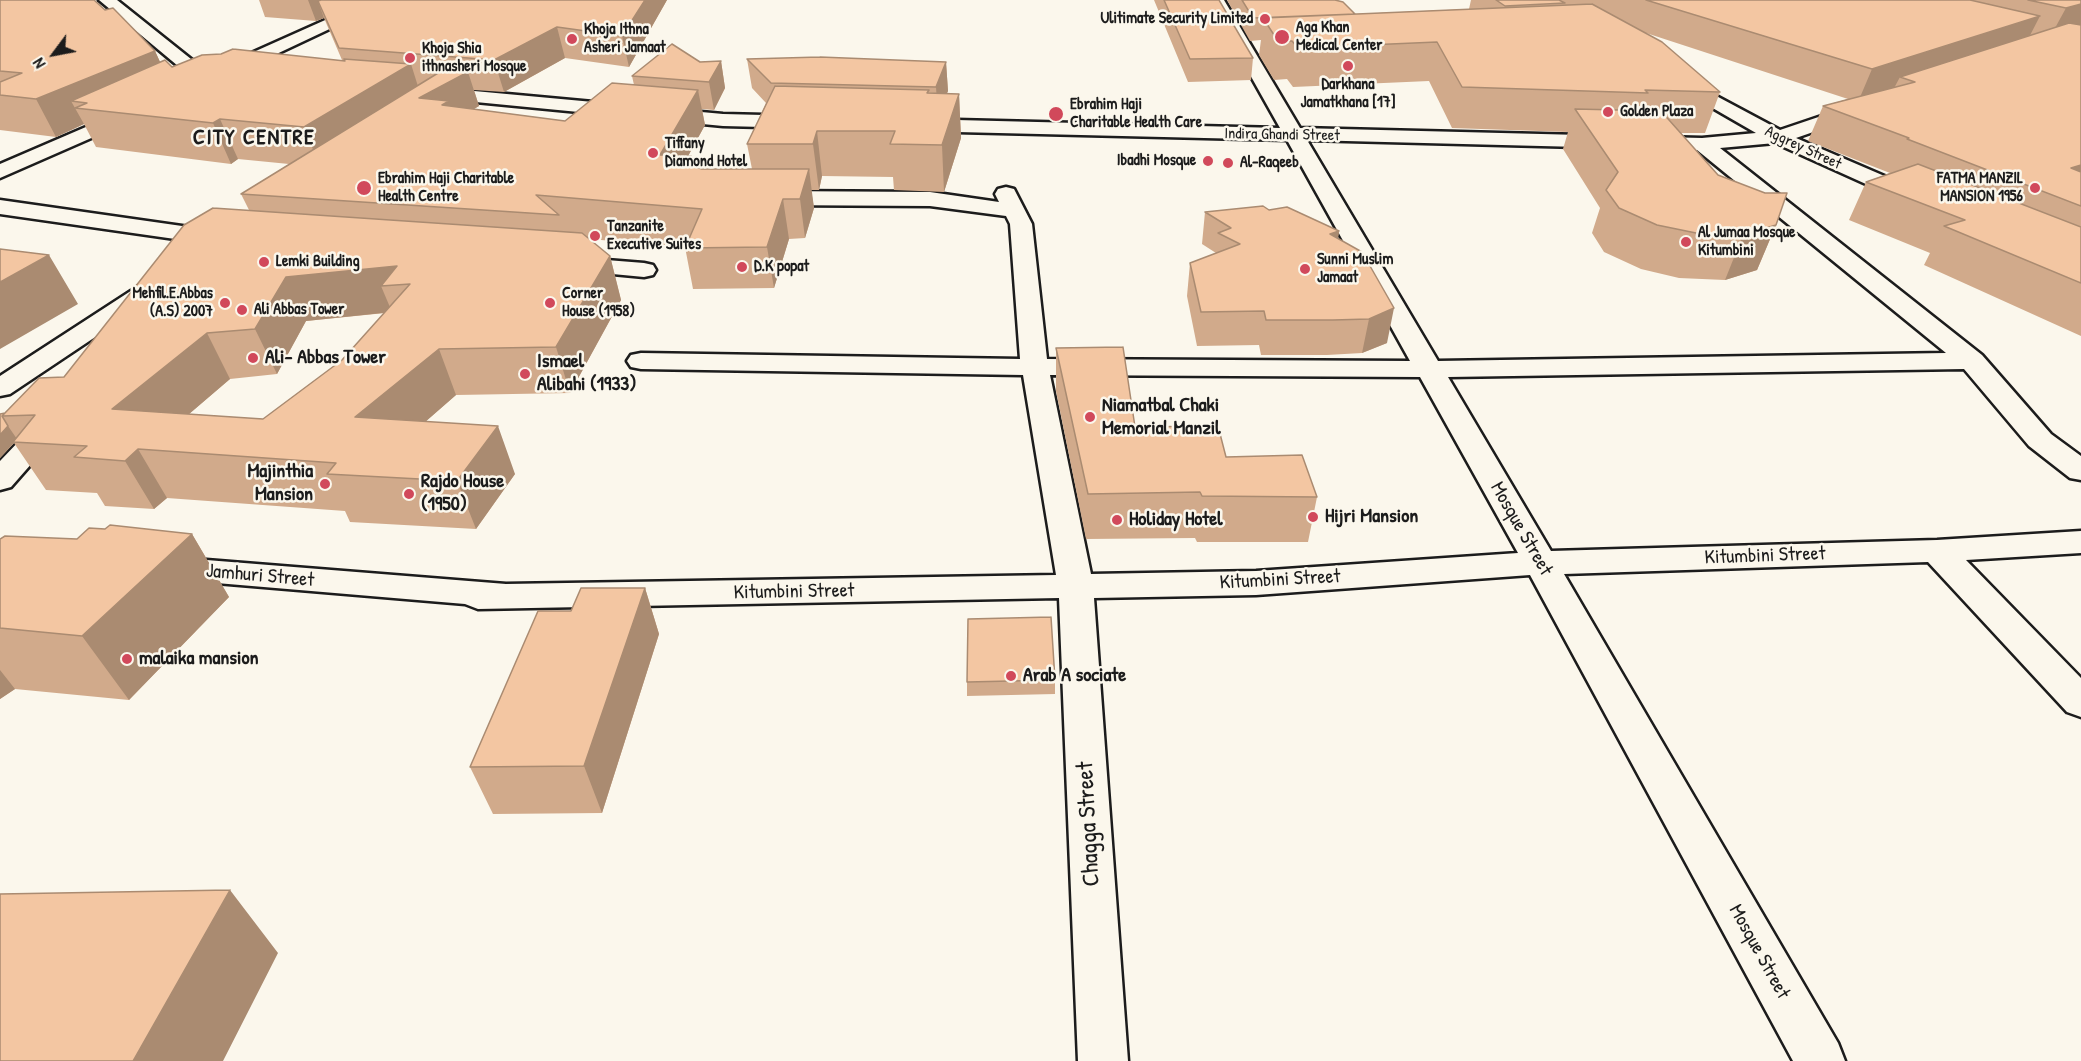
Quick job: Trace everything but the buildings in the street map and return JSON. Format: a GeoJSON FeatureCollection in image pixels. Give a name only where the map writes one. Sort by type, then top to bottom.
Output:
{"type":"FeatureCollection","features":[{"type":"Feature","properties":{"kind":"street"},"geometry":{"type":"LineString","coordinates":[[107,0],[190,67],[214,76],[258,80]]}},
{"type":"Feature","properties":{"kind":"street"},"geometry":{"type":"LineString","coordinates":[[193,86],[383,0]]}},
{"type":"Feature","properties":{"kind":"street","name":"Mosque Street"},"geometry":{"type":"LineString","coordinates":[[1216,0],[1252,48],[1295,135],[1540,563],[1820,1061]]}},
{"type":"Feature","properties":{"kind":"street","name":"Aggrey Street"},"geometry":{"type":"LineString","coordinates":[[1660,70],[1778,137],[1935,206]]}},
{"type":"Feature","properties":{"kind":"street"},"geometry":{"type":"LineString","coordinates":[[415,92],[723,120],[822,122]]}},
{"type":"Feature","properties":{"kind":"street"},"geometry":{"type":"LineString","coordinates":[[421,114],[450,95]]}},
{"type":"Feature","properties":{"kind":"street","name":"Indira Ghandi Street"},"geometry":{"type":"LineString","coordinates":[[893,124],[1702,144],[1778,137],[1880,102]]}},
{"type":"Feature","properties":{"kind":"street"},"geometry":{"type":"LineString","coordinates":[[0,172],[150,105]]}},
{"type":"Feature","properties":{"kind":"street"},"geometry":{"type":"LineString","coordinates":[[1702,144],[1972,361],[2040,440],[2081,471]]}},
{"type":"Feature","properties":{"kind":"street","name":"Chagga Street"},"geometry":{"type":"LineString","coordinates":[[742,198],[930,199],[1010,202],[1021,224],[1034,366],[1076,588],[1103,1061]]}},
{"type":"Feature","properties":{"kind":"street"},"geometry":{"type":"LineString","coordinates":[[0,207],[242,236],[201,257]]}},
{"type":"Feature","properties":{"kind":"street"},"geometry":{"type":"LineString","coordinates":[[549,263],[644,270]]}},
{"type":"Feature","properties":{"kind":"street"},"geometry":{"type":"LineString","coordinates":[[0,388],[165,279],[122,338]]}},
{"type":"Feature","properties":{"kind":"street"},"geometry":{"type":"LineString","coordinates":[[641,361],[862,366],[1427,369],[1972,361]]}},
{"type":"Feature","properties":{"kind":"street"},"geometry":{"type":"LineString","coordinates":[[0,480],[67,406]]}},
{"type":"Feature","properties":{"kind":"street","name":"Kitumbini Street"},"geometry":{"type":"LineString","coordinates":[[478,597],[1256,583],[1540,563],[1936,551],[2081,542]]}},
{"type":"Feature","properties":{"kind":"street"},"geometry":{"type":"LineString","coordinates":[[1936,551],[2081,702]]}},
{"type":"Feature","properties":{"kind":"street","name":"Jamhuri Street"},"geometry":{"type":"LineString","coordinates":[[133,566],[520,597]]}},
{"type":"Feature","properties":{"kind":"place","name":"Ulitimate Security Limited"},"geometry":{"type":"Point","coordinates":[1265,19]}},
{"type":"Feature","properties":{"kind":"place","name":"Aga Khan Medical Center"},"geometry":{"type":"Point","coordinates":[1282,37]}},
{"type":"Feature","properties":{"kind":"place","name":"Khoja Ithna Asheri Jamaat"},"geometry":{"type":"Point","coordinates":[572,39]}},
{"type":"Feature","properties":{"kind":"place","name":"Khoja Shia ithnasheri Mosque"},"geometry":{"type":"Point","coordinates":[410,58]}},
{"type":"Feature","properties":{"kind":"place","name":"Darkhana Jamatkhana [17]"},"geometry":{"type":"Point","coordinates":[1348,66]}},
{"type":"Feature","properties":{"kind":"place","name":"Golden Plaza"},"geometry":{"type":"Point","coordinates":[1608,112]}},
{"type":"Feature","properties":{"kind":"place","name":"Ebrahim Haji Charitable Health Care"},"geometry":{"type":"Point","coordinates":[1056,114]}},
{"type":"Feature","properties":{"kind":"place","name":"Tiffany Diamond Hotel"},"geometry":{"type":"Point","coordinates":[653,153]}},
{"type":"Feature","properties":{"kind":"place","name":"Ibadhi Mosque"},"geometry":{"type":"Point","coordinates":[1208,161]}},
{"type":"Feature","properties":{"kind":"place","name":"Al-Raqeeb"},"geometry":{"type":"Point","coordinates":[1228,163]}},
{"type":"Feature","properties":{"kind":"place","name":"Ebrahim Haji Charitable Health Centre"},"geometry":{"type":"Point","coordinates":[364,188]}},
{"type":"Feature","properties":{"kind":"place","name":"FATMA MANZIL MANSION 1956"},"geometry":{"type":"Point","coordinates":[2035,188]}},
{"type":"Feature","properties":{"kind":"place","name":"Tanzanite Executive Suites"},"geometry":{"type":"Point","coordinates":[595,236]}},
{"type":"Feature","properties":{"kind":"place","name":"Al Jumaa Mosque Kitumbini"},"geometry":{"type":"Point","coordinates":[1686,242]}},
{"type":"Feature","properties":{"kind":"place","name":"Lemki Building"},"geometry":{"type":"Point","coordinates":[264,262]}},
{"type":"Feature","properties":{"kind":"place","name":"D.K popat"},"geometry":{"type":"Point","coordinates":[742,267]}},
{"type":"Feature","properties":{"kind":"place","name":"Sunni Muslim Jamaat"},"geometry":{"type":"Point","coordinates":[1305,269]}},
{"type":"Feature","properties":{"kind":"place","name":"Mehfil.E.Abbas (A.S) 2007"},"geometry":{"type":"Point","coordinates":[225,303]}},
{"type":"Feature","properties":{"kind":"place","name":"Corner House (1958)"},"geometry":{"type":"Point","coordinates":[550,303]}},
{"type":"Feature","properties":{"kind":"place","name":"Ali Abbas Tower"},"geometry":{"type":"Point","coordinates":[242,310]}},
{"type":"Feature","properties":{"kind":"place","name":"Ali- Abbas Tower"},"geometry":{"type":"Point","coordinates":[253,358]}},
{"type":"Feature","properties":{"kind":"place","name":"Ismael Alibahi (1933)"},"geometry":{"type":"Point","coordinates":[525,374]}},
{"type":"Feature","properties":{"kind":"place","name":"Niamatbal Chaki Memorial Manzil"},"geometry":{"type":"Point","coordinates":[1090,417]}},
{"type":"Feature","properties":{"kind":"place","name":"Majinthia Mansion"},"geometry":{"type":"Point","coordinates":[325,484]}},
{"type":"Feature","properties":{"kind":"place","name":"Rajdo House (1950)"},"geometry":{"type":"Point","coordinates":[409,494]}},
{"type":"Feature","properties":{"kind":"place","name":"Hijri Mansion"},"geometry":{"type":"Point","coordinates":[1313,517]}},
{"type":"Feature","properties":{"kind":"place","name":"Holiday Hotel"},"geometry":{"type":"Point","coordinates":[1117,520]}},
{"type":"Feature","properties":{"kind":"place","name":"malaika mansion"},"geometry":{"type":"Point","coordinates":[127,659]}},
{"type":"Feature","properties":{"kind":"place","name":"Arab A sociate"},"geometry":{"type":"Point","coordinates":[1011,676]}},
{"type":"Feature","properties":{"kind":"district","name":"CITY CENTRE"},"geometry":{"type":"Point","coordinates":[254,138]}}]}
